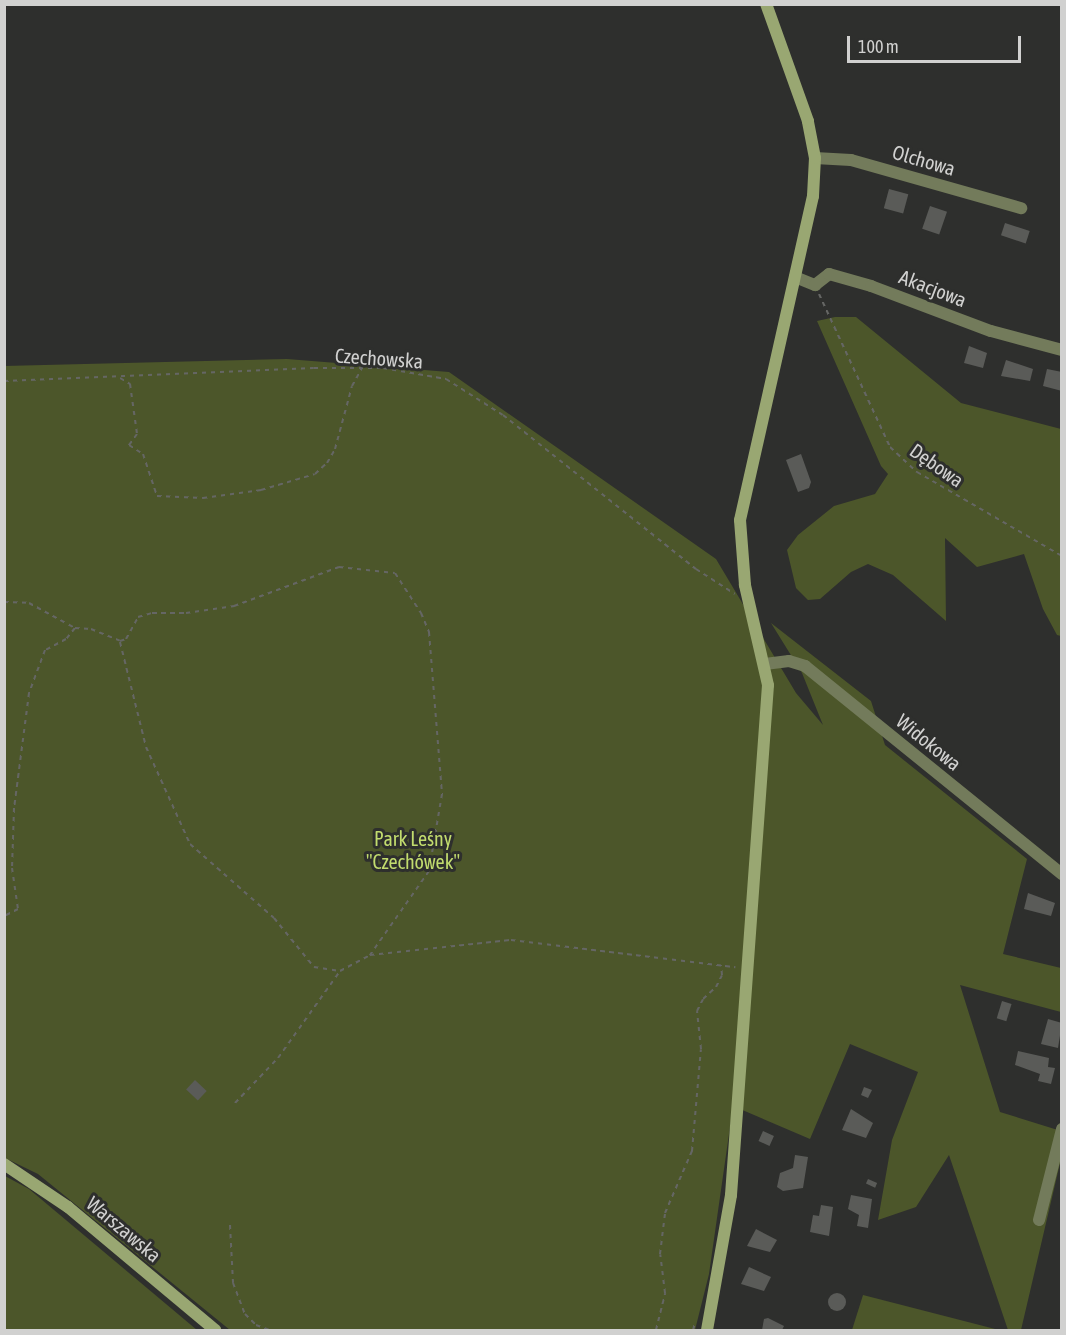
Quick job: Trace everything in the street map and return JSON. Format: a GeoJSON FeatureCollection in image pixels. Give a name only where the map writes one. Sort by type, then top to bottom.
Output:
{"type":"FeatureCollection","features":[{"type":"Feature","properties":{"kind":"street"},"geometry":{"type":"LineString","coordinates":[[706,1330],[731,1195],[750,968],[768,685],[765,664],[744,599],[739,545],[740,520],[813,196],[815,158],[808,121],[766,4]]}},
{"type":"Feature","properties":{"kind":"street","name":"Olchowa"},"geometry":{"type":"LineString","coordinates":[[815,158],[851,160],[1021,208]]}},
{"type":"Feature","properties":{"kind":"street","name":"Akacjowa"},"geometry":{"type":"LineString","coordinates":[[815,285],[830,274],[871,286],[991,331],[1062,350]]}},
{"type":"Feature","properties":{"kind":"street"},"geometry":{"type":"LineString","coordinates":[[795,277],[815,285]]}},
{"type":"Feature","properties":{"kind":"street","name":"Widokowa"},"geometry":{"type":"LineString","coordinates":[[765,664],[789,661],[804,666],[1062,874]]}},
{"type":"Feature","properties":{"kind":"street"},"geometry":{"type":"LineString","coordinates":[[1039,1220],[1062,1129]]}},
{"type":"Feature","properties":{"kind":"street","name":"Warszawska"},"geometry":{"type":"LineString","coordinates":[[4,1164],[68,1207],[214,1330]]}},
{"type":"Feature","properties":{"kind":"path","name":"Dębowa"},"geometry":{"type":"LineString","coordinates":[[815,285],[890,447],[917,472],[1062,556]]}},
{"type":"Feature","properties":{"kind":"path","name":"Czechowska"},"geometry":{"type":"LineString","coordinates":[[4,381],[362,368],[415,372],[446,379],[503,415],[696,569],[744,599]]}},
{"type":"Feature","properties":{"kind":"path"},"geometry":{"type":"LineString","coordinates":[[118,376],[130,384],[137,434],[129,445],[143,454],[157,496],[203,498],[261,490],[315,474],[335,449],[352,386],[362,368]]}},
{"type":"Feature","properties":{"kind":"path"},"geometry":{"type":"LineString","coordinates":[[4,602],[29,603],[75,628],[91,629],[120,641],[126,639],[138,617],[234,606],[339,567],[395,573],[406,587],[429,632],[442,794],[429,872],[370,955]]}},
{"type":"Feature","properties":{"kind":"path"},"geometry":{"type":"LineString","coordinates":[[737,589],[744,599]]}},
{"type":"Feature","properties":{"kind":"path"},"geometry":{"type":"LineString","coordinates":[[4,916],[18,909],[12,868],[14,808],[29,693],[45,650],[66,639],[75,628]]}},
{"type":"Feature","properties":{"kind":"path"},"geometry":{"type":"LineString","coordinates":[[120,641],[146,747],[190,844],[274,918],[314,967],[340,971]]}},
{"type":"Feature","properties":{"kind":"path"},"geometry":{"type":"LineString","coordinates":[[235,1103],[278,1058],[340,971],[370,955],[511,940],[750,968]]}},
{"type":"Feature","properties":{"kind":"path"},"geometry":{"type":"LineString","coordinates":[[656,1330],[665,1293],[660,1254],[665,1213],[692,1151],[701,1049],[697,1011],[703,999],[716,987],[722,975],[721,965]]}},
{"type":"Feature","properties":{"kind":"path"},"geometry":{"type":"LineString","coordinates":[[230,1225],[233,1283],[245,1314],[256,1325],[270,1330]]}},
{"type":"Feature","properties":{"kind":"path"},"geometry":{"type":"LineString","coordinates":[[693,1330],[696,1321]]}},
{"type":"Feature","properties":{"kind":"green space"},"geometry":{"type":"Polygon","coordinates":[[[835,317],[856,317],[961,403],[1061,429],[1061,636],[1057,635],[1043,609],[1024,554],[977,567],[945,538],[946,621],[893,575],[868,564],[851,572],[820,599],[808,600],[796,588],[787,550],[798,535],[834,506],[875,494],[888,474],[881,466],[817,321],[835,317]]]}},
{"type":"Feature","properties":{"kind":"green space","name":"Park Leśny \"Czechówek\""},"geometry":{"type":"Polygon","coordinates":[[[287,359],[449,372],[716,559],[796,693],[823,725],[802,673],[771,623],[871,701],[885,745],[1027,859],[1003,954],[1061,968],[1061,1012],[960,985],[1000,1112],[1061,1131],[1061,1159],[1021,1330],[1008,1330],[949,1155],[916,1207],[878,1220],[892,1140],[918,1072],[850,1044],[810,1139],[733,1106],[709,1274],[695,1330],[230,1330],[38,1174],[5,1158],[4,366],[287,359]]]}},
{"type":"Feature","properties":{"kind":"green space"},"geometry":{"type":"Polygon","coordinates":[[[5,1176],[29,1189],[197,1330],[5,1330],[5,1176]]]}},
{"type":"Feature","properties":{"kind":"green space"},"geometry":{"type":"Polygon","coordinates":[[[863,1295],[999,1330],[852,1330],[863,1295]]]}},
{"type":"Feature","properties":{"kind":"building"},"geometry":{"type":"Polygon","coordinates":[[[889,189],[908,194],[903,213],[884,208],[889,189]]]}},
{"type":"Feature","properties":{"kind":"building"},"geometry":{"type":"Polygon","coordinates":[[[930,206],[947,212],[939,235],[922,229],[930,206]]]}},
{"type":"Feature","properties":{"kind":"building"},"geometry":{"type":"Polygon","coordinates":[[[1005,223],[1030,231],[1026,243],[1001,235],[1005,223]]]}},
{"type":"Feature","properties":{"kind":"building"},"geometry":{"type":"Polygon","coordinates":[[[969,346],[987,353],[983,368],[964,363],[969,346]]]}},
{"type":"Feature","properties":{"kind":"building"},"geometry":{"type":"Polygon","coordinates":[[[1006,360],[1033,369],[1030,381],[1001,376],[1006,360]]]}},
{"type":"Feature","properties":{"kind":"building"},"geometry":{"type":"Polygon","coordinates":[[[1047,369],[1062,372],[1062,391],[1043,386],[1047,369]]]}},
{"type":"Feature","properties":{"kind":"building"},"geometry":{"type":"Polygon","coordinates":[[[801,454],[811,482],[809,488],[798,492],[786,460],[801,454]]]}},
{"type":"Feature","properties":{"kind":"building"},"geometry":{"type":"Polygon","coordinates":[[[1028,893],[1055,903],[1051,916],[1024,909],[1028,893]]]}},
{"type":"Feature","properties":{"kind":"building"},"geometry":{"type":"Polygon","coordinates":[[[1002,1001],[1012,1004],[1006,1021],[997,1018],[1002,1001]]]}},
{"type":"Feature","properties":{"kind":"building"},"geometry":{"type":"Polygon","coordinates":[[[1048,1019],[1062,1023],[1058,1048],[1041,1044],[1048,1019]]]}},
{"type":"Feature","properties":{"kind":"building"},"geometry":{"type":"Polygon","coordinates":[[[1018,1051],[1049,1058],[1048,1067],[1055,1068],[1051,1084],[1038,1081],[1040,1074],[1015,1065],[1018,1051]]]}},
{"type":"Feature","properties":{"kind":"building"},"geometry":{"type":"Polygon","coordinates":[[[195,1080],[207,1091],[198,1100],[186,1090],[195,1080]]]}},
{"type":"Feature","properties":{"kind":"building"},"geometry":{"type":"Polygon","coordinates":[[[864,1087],[872,1090],[868,1098],[861,1095],[864,1087]]]}},
{"type":"Feature","properties":{"kind":"building"},"geometry":{"type":"Polygon","coordinates":[[[851,1109],[873,1123],[866,1138],[842,1130],[851,1109]]]}},
{"type":"Feature","properties":{"kind":"building"},"geometry":{"type":"Polygon","coordinates":[[[763,1131],[774,1136],[769,1146],[759,1141],[763,1131]]]}},
{"type":"Feature","properties":{"kind":"building"},"geometry":{"type":"Polygon","coordinates":[[[795,1155],[808,1157],[803,1188],[783,1191],[777,1187],[780,1173],[793,1168],[795,1155]]]}},
{"type":"Feature","properties":{"kind":"building"},"geometry":{"type":"Polygon","coordinates":[[[868,1179],[877,1183],[875,1188],[866,1184],[868,1179]]]}},
{"type":"Feature","properties":{"kind":"building"},"geometry":{"type":"Polygon","coordinates":[[[851,1195],[872,1199],[868,1228],[857,1226],[859,1215],[848,1209],[851,1195]]]}},
{"type":"Feature","properties":{"kind":"building"},"geometry":{"type":"Polygon","coordinates":[[[821,1205],[833,1207],[829,1236],[810,1232],[813,1215],[819,1216],[821,1205]]]}},
{"type":"Feature","properties":{"kind":"building"},"geometry":{"type":"Polygon","coordinates":[[[756,1229],[777,1240],[770,1252],[747,1246],[756,1229]]]}},
{"type":"Feature","properties":{"kind":"building"},"geometry":{"type":"Polygon","coordinates":[[[749,1267],[771,1277],[764,1291],[741,1284],[749,1267]]]}},
{"type":"Feature","properties":{"kind":"building"},"geometry":{"type":"Polygon","coordinates":[[[837,1293],[843,1296],[846,1302],[843,1308],[837,1311],[831,1308],[828,1302],[831,1296],[837,1293]]]}},
{"type":"Feature","properties":{"kind":"building"},"geometry":{"type":"Polygon","coordinates":[[[768,1318],[784,1326],[782,1330],[762,1330],[764,1319],[768,1318]]]}}]}
